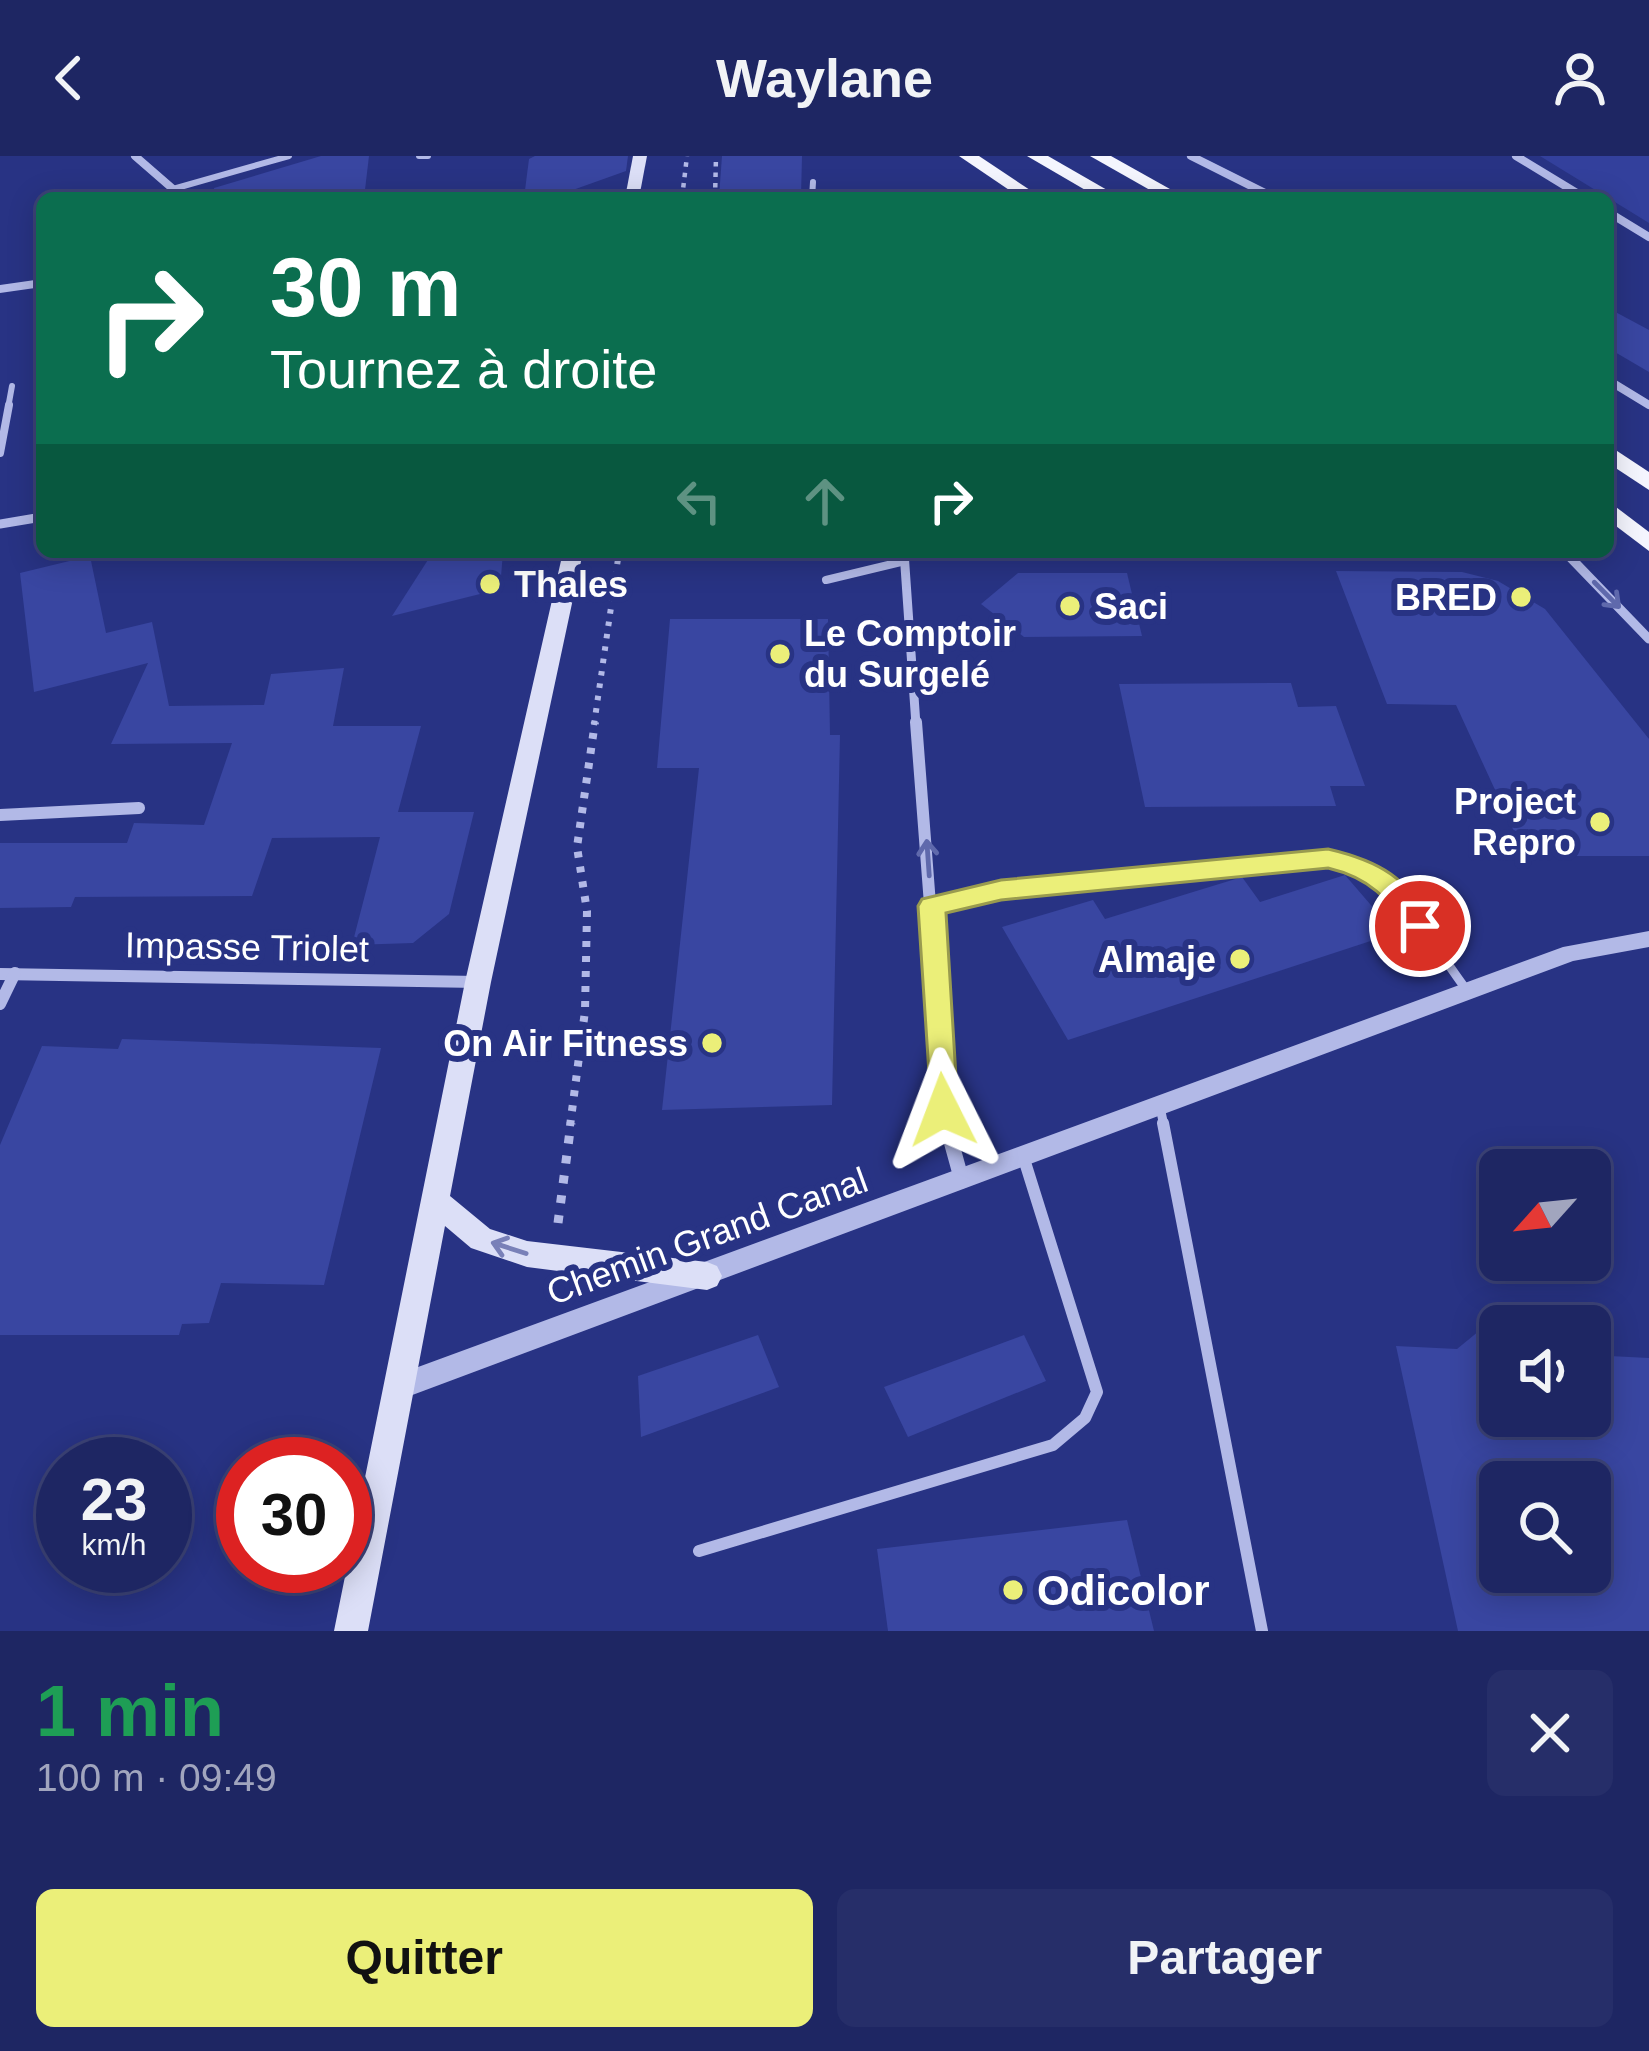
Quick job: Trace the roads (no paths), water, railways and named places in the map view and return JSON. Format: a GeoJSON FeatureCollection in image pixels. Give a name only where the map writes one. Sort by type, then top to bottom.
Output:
{"type":"FeatureCollection","features":[{"type":"Feature","properties":{"kind":"main road"},"geometry":{"type":"LineString","coordinates":[[633,192],[640,156]]}},
{"type":"Feature","properties":{"kind":"main road"},"geometry":{"type":"LineString","coordinates":[[967,156],[1024,192]]}},
{"type":"Feature","properties":{"kind":"main road"},"geometry":{"type":"LineString","coordinates":[[1035,156],[1101,192]]}},
{"type":"Feature","properties":{"kind":"main road"},"geometry":{"type":"LineString","coordinates":[[1098,156],[1167,192]]}},
{"type":"Feature","properties":{"kind":"main road"},"geometry":{"type":"LineString","coordinates":[[1614,456],[1649,482]]}},
{"type":"Feature","properties":{"kind":"main road"},"geometry":{"type":"LineString","coordinates":[[1614,517],[1649,544]]}},
{"type":"Feature","properties":{"kind":"main road"},"geometry":{"type":"LineString","coordinates":[[351,1631],[478,982],[572,558]]}},
{"type":"Feature","properties":{"kind":"main road"},"geometry":{"type":"LineString","coordinates":[[436,1202],[482,1239],[554,1257],[707,1276]]}},
{"type":"Feature","properties":{"kind":"street"},"geometry":{"type":"LineString","coordinates":[[134,156],[170,192]]}},
{"type":"Feature","properties":{"kind":"street"},"geometry":{"type":"LineString","coordinates":[[1192,156],[1263,192]]}},
{"type":"Feature","properties":{"kind":"street"},"geometry":{"type":"LineString","coordinates":[[1516,156],[1575,192]]}},
{"type":"Feature","properties":{"kind":"street"},"geometry":{"type":"LineString","coordinates":[[1614,216],[1649,237]]}},
{"type":"Feature","properties":{"kind":"street"},"geometry":{"type":"LineString","coordinates":[[0,289],[36,285]]}},
{"type":"Feature","properties":{"kind":"street"},"geometry":{"type":"LineString","coordinates":[[0,302],[36,299]]}},
{"type":"Feature","properties":{"kind":"street"},"geometry":{"type":"LineString","coordinates":[[1614,384],[1649,405]]}},
{"type":"Feature","properties":{"kind":"street"},"geometry":{"type":"LineString","coordinates":[[0,524],[36,518]]}},
{"type":"Feature","properties":{"kind":"street"},"geometry":{"type":"LineString","coordinates":[[904,558],[943,1110],[963,1182]]}},
{"type":"Feature","properties":{"kind":"street"},"geometry":{"type":"LineString","coordinates":[[1570,558],[1649,639]]}},
{"type":"Feature","properties":{"kind":"street"},"geometry":{"type":"LineString","coordinates":[[0,815],[139,808]]}},
{"type":"Feature","properties":{"kind":"street","name":"Chemin Grand Canal"},"geometry":{"type":"LineString","coordinates":[[400,1387],[1571,953],[1649,939]]}},
{"type":"Feature","properties":{"kind":"street","name":"Impasse Triolet"},"geometry":{"type":"LineString","coordinates":[[0,1004],[8,973],[478,982]]}},
{"type":"Feature","properties":{"kind":"lane"},"geometry":{"type":"LineString","coordinates":[[178,192],[289,156]]}},
{"type":"Feature","properties":{"kind":"lane"},"geometry":{"type":"LineString","coordinates":[[812,192],[813,182]]}},
{"type":"Feature","properties":{"kind":"lane"},"geometry":{"type":"LineString","coordinates":[[0,453],[12,386]]}},
{"type":"Feature","properties":{"kind":"lane"},"geometry":{"type":"LineString","coordinates":[[826,580],[901,558]]}},
{"type":"Feature","properties":{"kind":"lane"},"geometry":{"type":"LineString","coordinates":[[932,906],[1001,890],[1328,859],[1366,867],[1397,890],[1468,992]]}},
{"type":"Feature","properties":{"kind":"lane"},"geometry":{"type":"LineString","coordinates":[[1160,1107],[1262,1631]]}},
{"type":"Feature","properties":{"kind":"lane"},"geometry":{"type":"LineString","coordinates":[[699,1550],[1052,1444],[1085,1418],[1097,1392],[1024,1159]]}},
{"type":"Feature","properties":{"kind":"place","name":"Thales"},"geometry":{"type":"Point","coordinates":[490,584]}},
{"type":"Feature","properties":{"kind":"place","name":"BRED"},"geometry":{"type":"Point","coordinates":[1521,597]}},
{"type":"Feature","properties":{"kind":"place","name":"Saci"},"geometry":{"type":"Point","coordinates":[1070,606]}},
{"type":"Feature","properties":{"kind":"place","name":"Le Comptoir du Surgelé"},"geometry":{"type":"Point","coordinates":[780,654]}},
{"type":"Feature","properties":{"kind":"place","name":"Project Repro"},"geometry":{"type":"Point","coordinates":[1600,822]}},
{"type":"Feature","properties":{"kind":"place","name":"Almaje"},"geometry":{"type":"Point","coordinates":[1240,959]}},
{"type":"Feature","properties":{"kind":"place","name":"On Air Fitness"},"geometry":{"type":"Point","coordinates":[712,1043]}},
{"type":"Feature","properties":{"kind":"place","name":"Odicolor"},"geometry":{"type":"Point","coordinates":[1013,1590]}}]}
